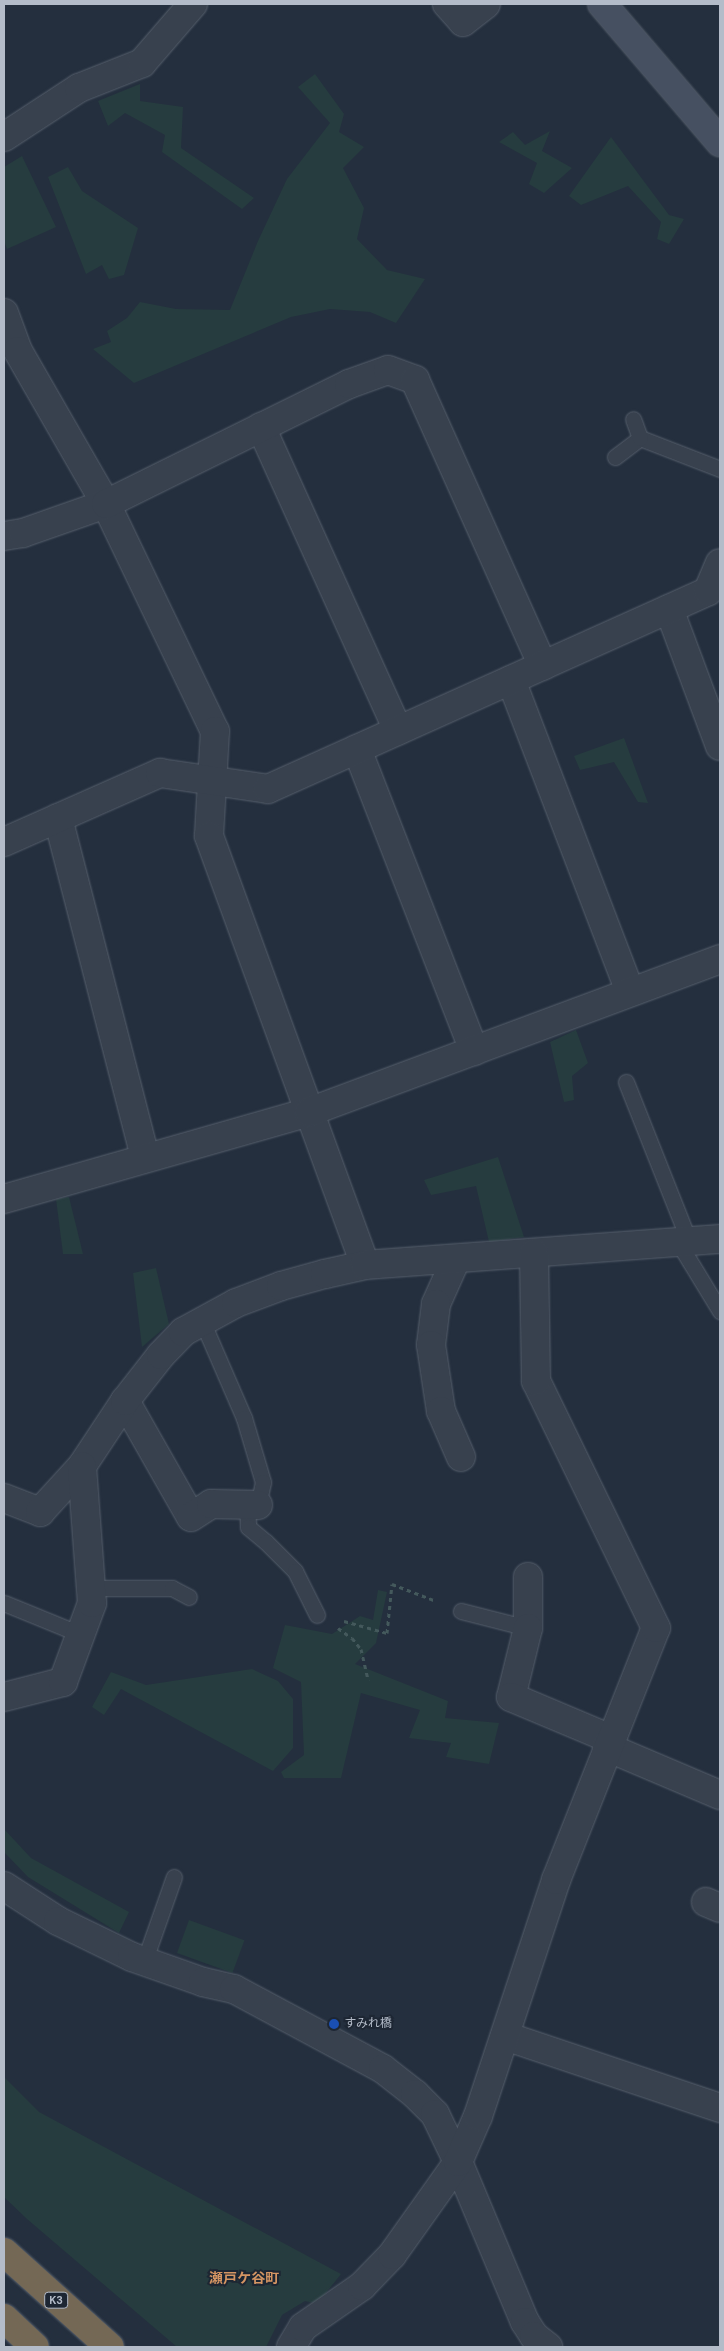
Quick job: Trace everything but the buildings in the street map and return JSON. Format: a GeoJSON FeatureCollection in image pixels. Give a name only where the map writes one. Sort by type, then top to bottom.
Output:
{"type":"FeatureCollection","features":[{"type":"Feature","properties":{"kind":"highway","name":"K3"},"geometry":{"type":"LineString","coordinates":[[4,2252],[110,2347]]}},
{"type":"Feature","properties":{"kind":"highway"},"geometry":{"type":"LineString","coordinates":[[4,2318],[35,2347]]}},
{"type":"Feature","properties":{"kind":"street"},"geometry":{"type":"LineString","coordinates":[[4,138],[79,88],[142,63],[193,4]]}},
{"type":"Feature","properties":{"kind":"street"},"geometry":{"type":"LineString","coordinates":[[447,4],[463,22],[486,4]]}},
{"type":"Feature","properties":{"kind":"street"},"geometry":{"type":"LineString","coordinates":[[602,4],[720,139]]}},
{"type":"Feature","properties":{"kind":"street"},"geometry":{"type":"LineString","coordinates":[[4,313],[18,351],[106,504],[216,731],[210,836],[365,1265]]}},
{"type":"Feature","properties":{"kind":"street"},"geometry":{"type":"LineString","coordinates":[[4,536],[23,533],[106,504],[349,384],[388,370],[415,380],[543,666]]}},
{"type":"Feature","properties":{"kind":"street"},"geometry":{"type":"LineString","coordinates":[[261,428],[398,731]]}},
{"type":"Feature","properties":{"kind":"street"},"geometry":{"type":"LineString","coordinates":[[4,842],[160,773],[268,789],[708,591],[720,563]]}},
{"type":"Feature","properties":{"kind":"street"},"geometry":{"type":"LineString","coordinates":[[669,609],[720,746]]}},
{"type":"Feature","properties":{"kind":"street"},"geometry":{"type":"LineString","coordinates":[[511,680],[630,992]]}},
{"type":"Feature","properties":{"kind":"street"},"geometry":{"type":"LineString","coordinates":[[356,750],[474,1050]]}},
{"type":"Feature","properties":{"kind":"street"},"geometry":{"type":"LineString","coordinates":[[58,818],[145,1158]]}},
{"type":"Feature","properties":{"kind":"street"},"geometry":{"type":"LineString","coordinates":[[4,1198],[309,1112],[720,959]]}},
{"type":"Feature","properties":{"kind":"street"},"geometry":{"type":"LineString","coordinates":[[4,1498],[40,1512],[82,1466],[125,1400],[166,1349],[183,1332],[236,1303],[281,1286],[365,1265],[720,1239]]}},
{"type":"Feature","properties":{"kind":"street"},"geometry":{"type":"LineString","coordinates":[[291,2347],[303,2327],[362,2286],[392,2255],[458,2162],[478,2116],[556,1880],[656,1628],[536,1381],[534,1253]]}},
{"type":"Feature","properties":{"kind":"street"},"geometry":{"type":"LineString","coordinates":[[456,1259],[436,1304],[431,1345],[440,1412],[461,1457]]}},
{"type":"Feature","properties":{"kind":"street"},"geometry":{"type":"LineString","coordinates":[[125,1400],[190,1517],[212,1504],[253,1505]]}},
{"type":"Feature","properties":{"kind":"street"},"geometry":{"type":"LineString","coordinates":[[4,1698],[63,1682],[92,1603],[82,1466]]}},
{"type":"Feature","properties":{"kind":"street"},"geometry":{"type":"LineString","coordinates":[[528,1577],[528,1628],[512,1697],[720,1795]]}},
{"type":"Feature","properties":{"kind":"street"},"geometry":{"type":"LineString","coordinates":[[4,1886],[58,1922],[144,1962],[204,1982],[234,1989],[382,2069],[415,2094],[435,2114],[458,2162],[525,2322],[534,2336],[548,2347]]}},
{"type":"Feature","properties":{"kind":"street"},"geometry":{"type":"LineString","coordinates":[[505,2036],[720,2108]]}},
{"type":"Feature","properties":{"kind":"lane"},"geometry":{"type":"LineString","coordinates":[[633,419],[640,438],[720,469]]}},
{"type":"Feature","properties":{"kind":"lane"},"geometry":{"type":"LineString","coordinates":[[615,457],[640,438]]}},
{"type":"Feature","properties":{"kind":"lane"},"geometry":{"type":"LineString","coordinates":[[626,1082],[684,1242],[720,1311]]}},
{"type":"Feature","properties":{"kind":"lane"},"geometry":{"type":"LineString","coordinates":[[202,1321],[244,1418],[263,1482],[253,1505],[248,1527],[266,1542],[294,1571],[317,1615]]}},
{"type":"Feature","properties":{"kind":"lane"},"geometry":{"type":"LineString","coordinates":[[90,1588],[172,1588],[189,1597]]}},
{"type":"Feature","properties":{"kind":"lane"},"geometry":{"type":"LineString","coordinates":[[4,1603],[80,1634]]}},
{"type":"Feature","properties":{"kind":"lane"},"geometry":{"type":"LineString","coordinates":[[461,1611],[528,1628]]}},
{"type":"Feature","properties":{"kind":"lane"},"geometry":{"type":"LineString","coordinates":[[144,1962],[174,1877]]}},
{"type":"Feature","properties":{"kind":"path"},"geometry":{"type":"LineString","coordinates":[[348,1622],[387,1633],[392,1584],[461,1611]]}},
{"type":"Feature","properties":{"kind":"path"},"geometry":{"type":"LineString","coordinates":[[317,1615],[352,1638],[361,1648],[368,1680]]}},
{"type":"Feature","properties":{"kind":"green space"},"geometry":{"type":"Polygon","coordinates":[[[315,74],[344,114],[339,132],[364,147],[343,168],[364,208],[357,239],[387,270],[425,279],[396,323],[370,312],[330,309],[291,317],[134,383],[93,349],[111,342],[107,331],[127,318],[140,302],[176,309],[230,310],[258,241],[287,179],[330,123],[298,87],[315,74]]]}},
{"type":"Feature","properties":{"kind":"green space"},"geometry":{"type":"Polygon","coordinates":[[[140,84],[140,101],[183,107],[181,148],[254,198],[242,209],[162,152],[165,135],[125,113],[108,126],[98,101],[140,84]]]}},
{"type":"Feature","properties":{"kind":"green space"},"geometry":{"type":"Polygon","coordinates":[[[550,131],[542,151],[572,168],[544,193],[529,184],[537,163],[499,142],[513,132],[525,145],[550,131]]]}},
{"type":"Feature","properties":{"kind":"green space"},"geometry":{"type":"Polygon","coordinates":[[[611,137],[669,215],[684,219],[669,244],[657,239],[661,222],[628,186],[581,205],[569,196],[611,137]]]}},
{"type":"Feature","properties":{"kind":"green space"},"geometry":{"type":"Polygon","coordinates":[[[22,156],[56,227],[7,249],[4,241],[4,167],[22,156]]]}},
{"type":"Feature","properties":{"kind":"green space"},"geometry":{"type":"Polygon","coordinates":[[[68,167],[82,191],[138,228],[124,275],[109,279],[102,265],[86,274],[48,177],[68,167]]]}},
{"type":"Feature","properties":{"kind":"green space"},"geometry":{"type":"Polygon","coordinates":[[[624,738],[648,803],[638,802],[614,762],[580,770],[574,756],[624,738]]]}},
{"type":"Feature","properties":{"kind":"green space"},"geometry":{"type":"Polygon","coordinates":[[[576,1030],[588,1063],[572,1076],[574,1100],[564,1102],[550,1042],[576,1030]]]}},
{"type":"Feature","properties":{"kind":"green space"},"geometry":{"type":"Polygon","coordinates":[[[498,1157],[524,1237],[489,1242],[476,1186],[431,1195],[424,1180],[498,1157]]]}},
{"type":"Feature","properties":{"kind":"green space"},"geometry":{"type":"Polygon","coordinates":[[[69,1197],[83,1254],[63,1254],[56,1199],[69,1197]]]}},
{"type":"Feature","properties":{"kind":"green space"},"geometry":{"type":"Polygon","coordinates":[[[156,1268],[169,1324],[142,1347],[133,1273],[156,1268]]]}},
{"type":"Feature","properties":{"kind":"green space"},"geometry":{"type":"Polygon","coordinates":[[[378,1590],[387,1592],[376,1643],[355,1664],[448,1701],[445,1718],[499,1723],[489,1764],[446,1757],[451,1743],[409,1738],[420,1710],[361,1693],[341,1778],[284,1778],[281,1772],[304,1755],[301,1682],[273,1668],[285,1625],[332,1634],[360,1616],[373,1620],[378,1590]]]}},
{"type":"Feature","properties":{"kind":"green space"},"geometry":{"type":"Polygon","coordinates":[[[252,1669],[278,1681],[293,1699],[293,1748],[273,1771],[121,1689],[104,1715],[92,1707],[111,1672],[146,1685],[252,1669]]]}},
{"type":"Feature","properties":{"kind":"green space"},"geometry":{"type":"Polygon","coordinates":[[[4,1829],[31,1858],[129,1912],[119,1933],[28,1877],[4,1852],[4,1829]]]}},
{"type":"Feature","properties":{"kind":"green space"},"geometry":{"type":"Polygon","coordinates":[[[189,1920],[244,1940],[232,1973],[177,1953],[189,1920]]]}},
{"type":"Feature","properties":{"kind":"green space"},"geometry":{"type":"Polygon","coordinates":[[[4,2077],[39,2112],[341,2274],[317,2304],[305,2301],[282,2315],[266,2347],[177,2347],[27,2219],[4,2197],[4,2077]]]}},
{"type":"Feature","properties":{"kind":"place","name":"すみれ橋"},"geometry":{"type":"Point","coordinates":[334,2024]}},
{"type":"Feature","properties":{"kind":"district","name":"瀬戸ケ谷町"},"geometry":{"type":"Point","coordinates":[244,2278]}}]}
